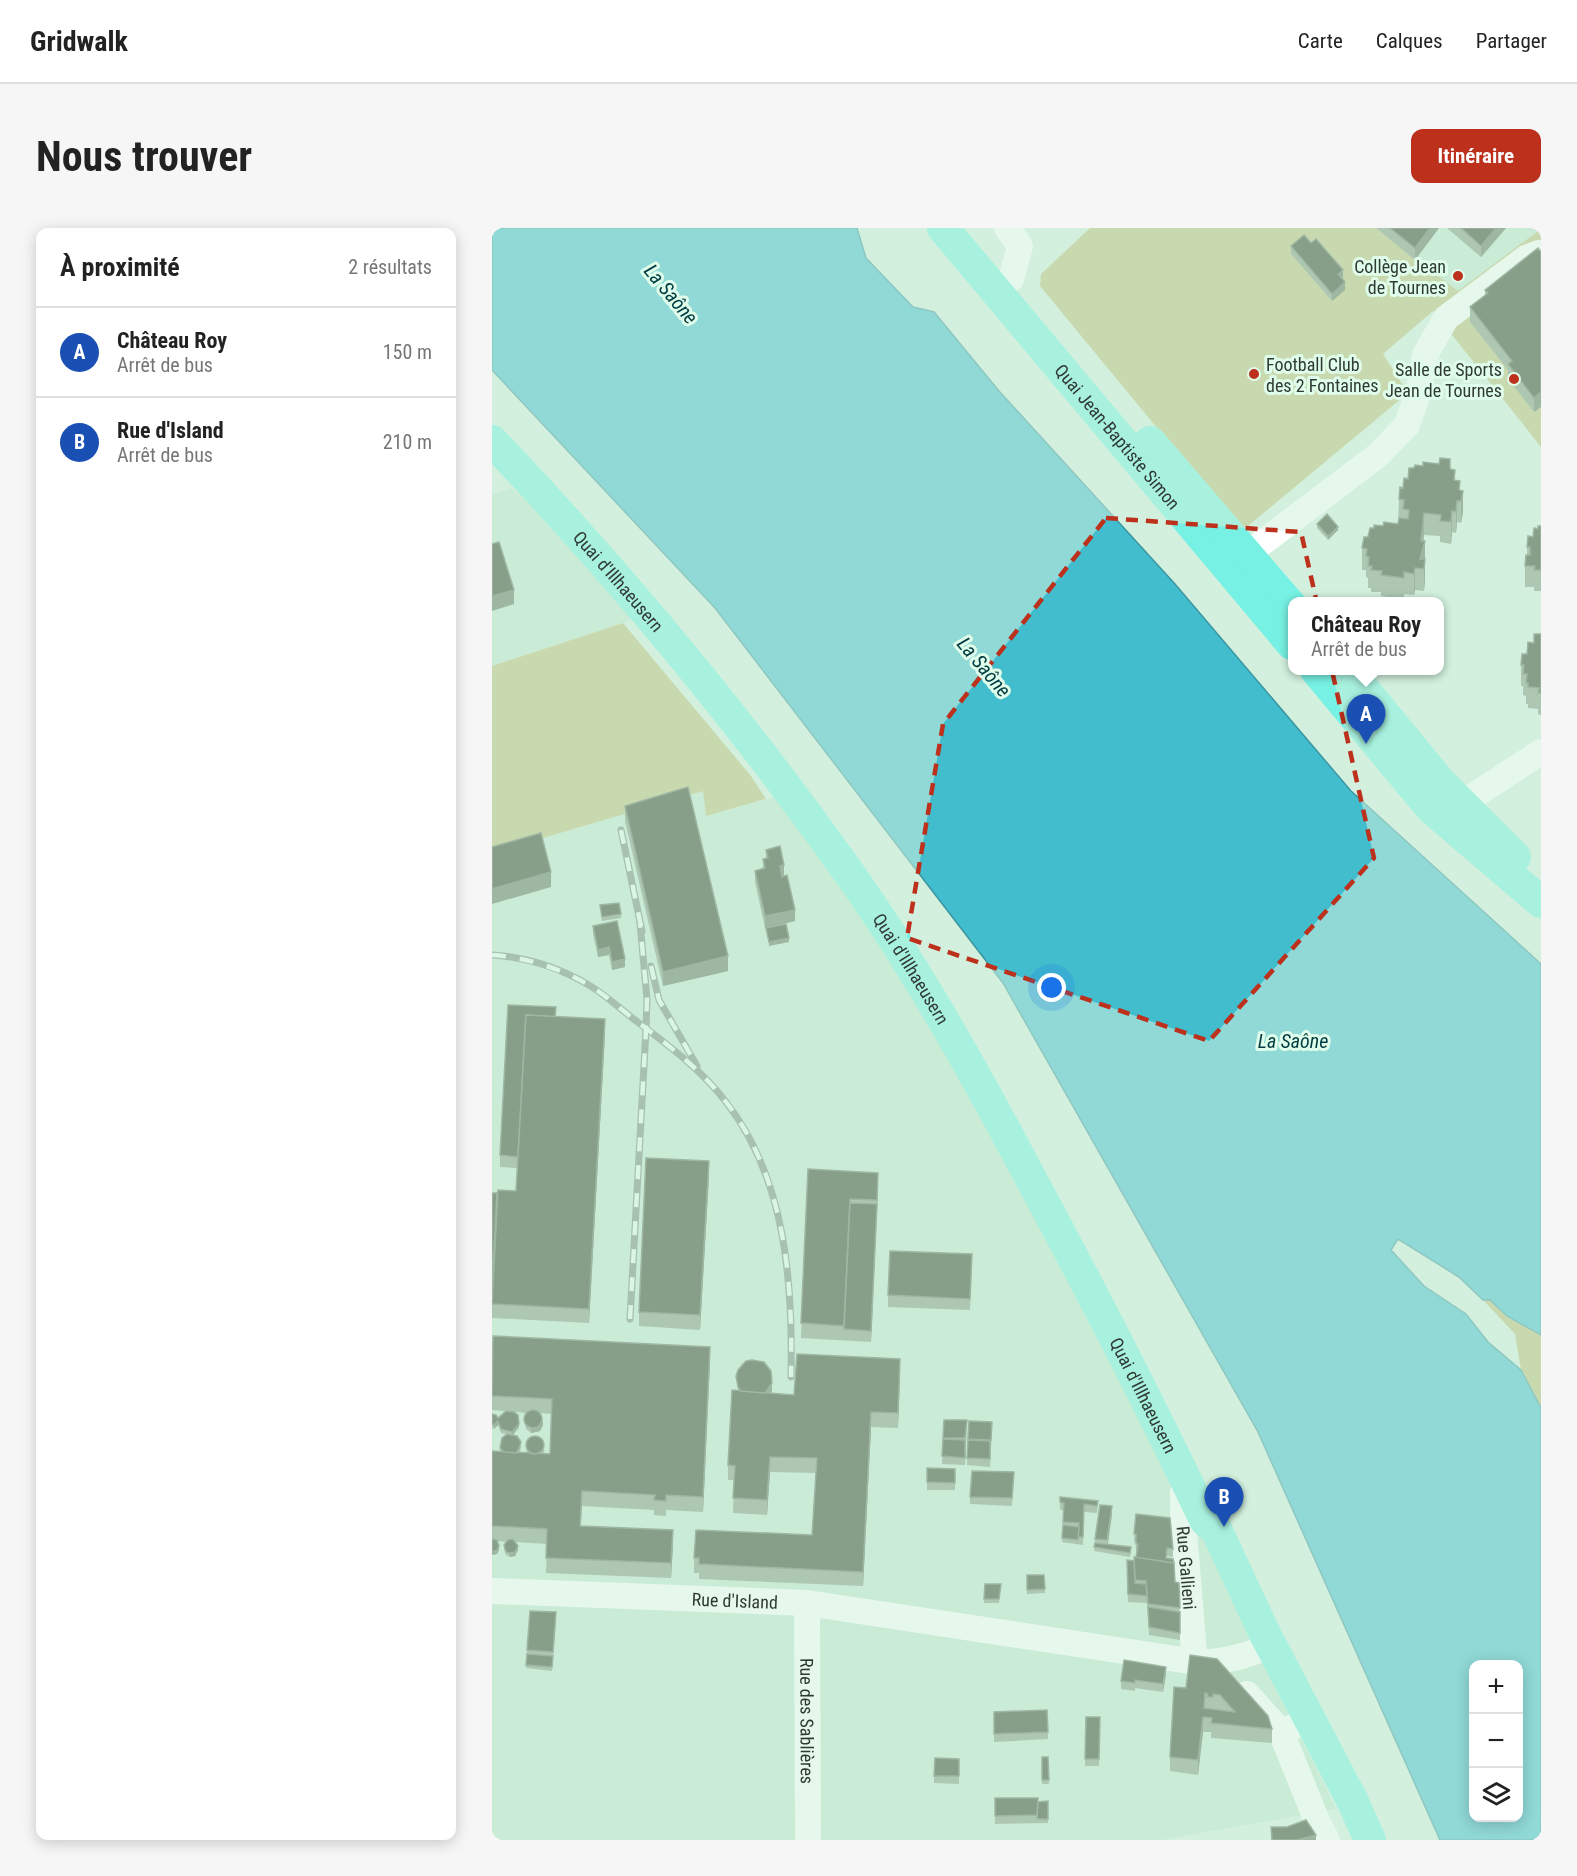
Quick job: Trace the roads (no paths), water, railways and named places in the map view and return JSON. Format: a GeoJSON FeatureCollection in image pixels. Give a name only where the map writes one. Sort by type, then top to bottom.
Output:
{"type":"FeatureCollection","features":[{"type":"Feature","properties":{"kind":"main road","name":"Quai Jean-Baptiste Simon"},"geometry":{"type":"LineString","coordinates":[[943,228],[1003,286],[1235,559],[1288,637]]}},
{"type":"Feature","properties":{"kind":"main road","name":"Quai Jean-Baptiste Simon"},"geometry":{"type":"LineString","coordinates":[[966,228],[1003,286]]}},
{"type":"Feature","properties":{"kind":"main road","name":"Quai d'Illhaeusern"},"geometry":{"type":"LineString","coordinates":[[492,441],[631,594],[693,667],[843,864],[909,963],[988,1097],[1078,1266],[1190,1488],[1205,1520],[1204,1534],[1266,1648],[1296,1726],[1352,1840]]}},
{"type":"Feature","properties":{"kind":"main road","name":"Quai d'Illhaeusern"},"geometry":{"type":"LineString","coordinates":[[492,450],[527,478]]}},
{"type":"Feature","properties":{"kind":"main road","name":"Quai Jean-Baptiste Simon"},"geometry":{"type":"LineString","coordinates":[[1235,559],[1288,603]]}},
{"type":"Feature","properties":{"kind":"main road"},"geometry":{"type":"LineString","coordinates":[[1320,675],[1422,797],[1454,813],[1541,883]]}},
{"type":"Feature","properties":{"kind":"main road"},"geometry":{"type":"LineString","coordinates":[[1352,675],[1440,782],[1454,813],[1541,902]]}},
{"type":"Feature","properties":{"kind":"main road","name":"Quai d'Illhaeusern"},"geometry":{"type":"LineString","coordinates":[[1296,1726],[1353,1802],[1370,1840]]}},
{"type":"Feature","properties":{"kind":"street"},"geometry":{"type":"LineString","coordinates":[[1003,286],[1020,246],[1007,228]]}},
{"type":"Feature","properties":{"kind":"street"},"geometry":{"type":"LineString","coordinates":[[1235,559],[1378,455],[1407,425],[1419,390],[1425,356],[1446,318],[1526,258],[1541,254]]}},
{"type":"Feature","properties":{"kind":"street"},"geometry":{"type":"LineString","coordinates":[[1454,813],[1474,795],[1541,752]]}},
{"type":"Feature","properties":{"kind":"street","name":"Rue Gallieni"},"geometry":{"type":"LineString","coordinates":[[1190,1488],[1183,1492],[1183,1520],[1195,1657]]}},
{"type":"Feature","properties":{"kind":"street","name":"Rue d'Island"},"geometry":{"type":"LineString","coordinates":[[492,1591],[807,1603],[1195,1657],[1216,1662],[1266,1648]]}},
{"type":"Feature","properties":{"kind":"street","name":"Rue des Sablières"},"geometry":{"type":"LineString","coordinates":[[807,1603],[808,1840]]}},
{"type":"Feature","properties":{"kind":"street"},"geometry":{"type":"LineString","coordinates":[[1195,1657],[1206,1668],[1226,1670],[1296,1726],[1317,1821],[1327,1840]]}},
{"type":"Feature","properties":{"kind":"water","name":"La Saône"},"geometry":{"type":"Polygon","coordinates":[[[492,228],[857,228],[866,258],[913,307],[934,312],[999,391],[1175,584],[1351,791],[1541,964],[1541,1335],[1507,1316],[1490,1300],[1483,1300],[1459,1277],[1398,1239],[1391,1250],[1424,1286],[1466,1314],[1488,1342],[1521,1370],[1541,1408],[1541,1840],[1440,1840],[1258,1432],[1003,983],[715,608],[492,370],[492,228]]]}},
{"type":"Feature","properties":{"kind":"railway"},"geometry":{"type":"LineString","coordinates":[[621,830],[642,931]]}},
{"type":"Feature","properties":{"kind":"railway"},"geometry":{"type":"LineString","coordinates":[[630,1319],[647,999],[640,923]]}},
{"type":"Feature","properties":{"kind":"railway"},"geometry":{"type":"LineString","coordinates":[[492,955],[541,964],[576,978],[593,988],[682,1056],[726,1102],[746,1132],[762,1164],[782,1233],[790,1305],[791,1377]]}},
{"type":"Feature","properties":{"kind":"railway"},"geometry":{"type":"LineString","coordinates":[[651,966],[659,1000],[697,1066]]}},
{"type":"Feature","properties":{"kind":"place","name":"Collège Jean de Tournes"},"geometry":{"type":"Point","coordinates":[1458,276]}},
{"type":"Feature","properties":{"kind":"place","name":"Football Club des 2 Fontaines"},"geometry":{"type":"Point","coordinates":[1254,374]}},
{"type":"Feature","properties":{"kind":"place","name":"Salle de Sports Jean de Tournes"},"geometry":{"type":"Point","coordinates":[1514,379]}},
{"type":"Feature","properties":{"kind":"place","name":"Château Roy"},"geometry":{"type":"Point","coordinates":[1366,744]}},
{"type":"Feature","properties":{"kind":"place","name":"Rue d'Island"},"geometry":{"type":"Point","coordinates":[1224,1527]}}]}
